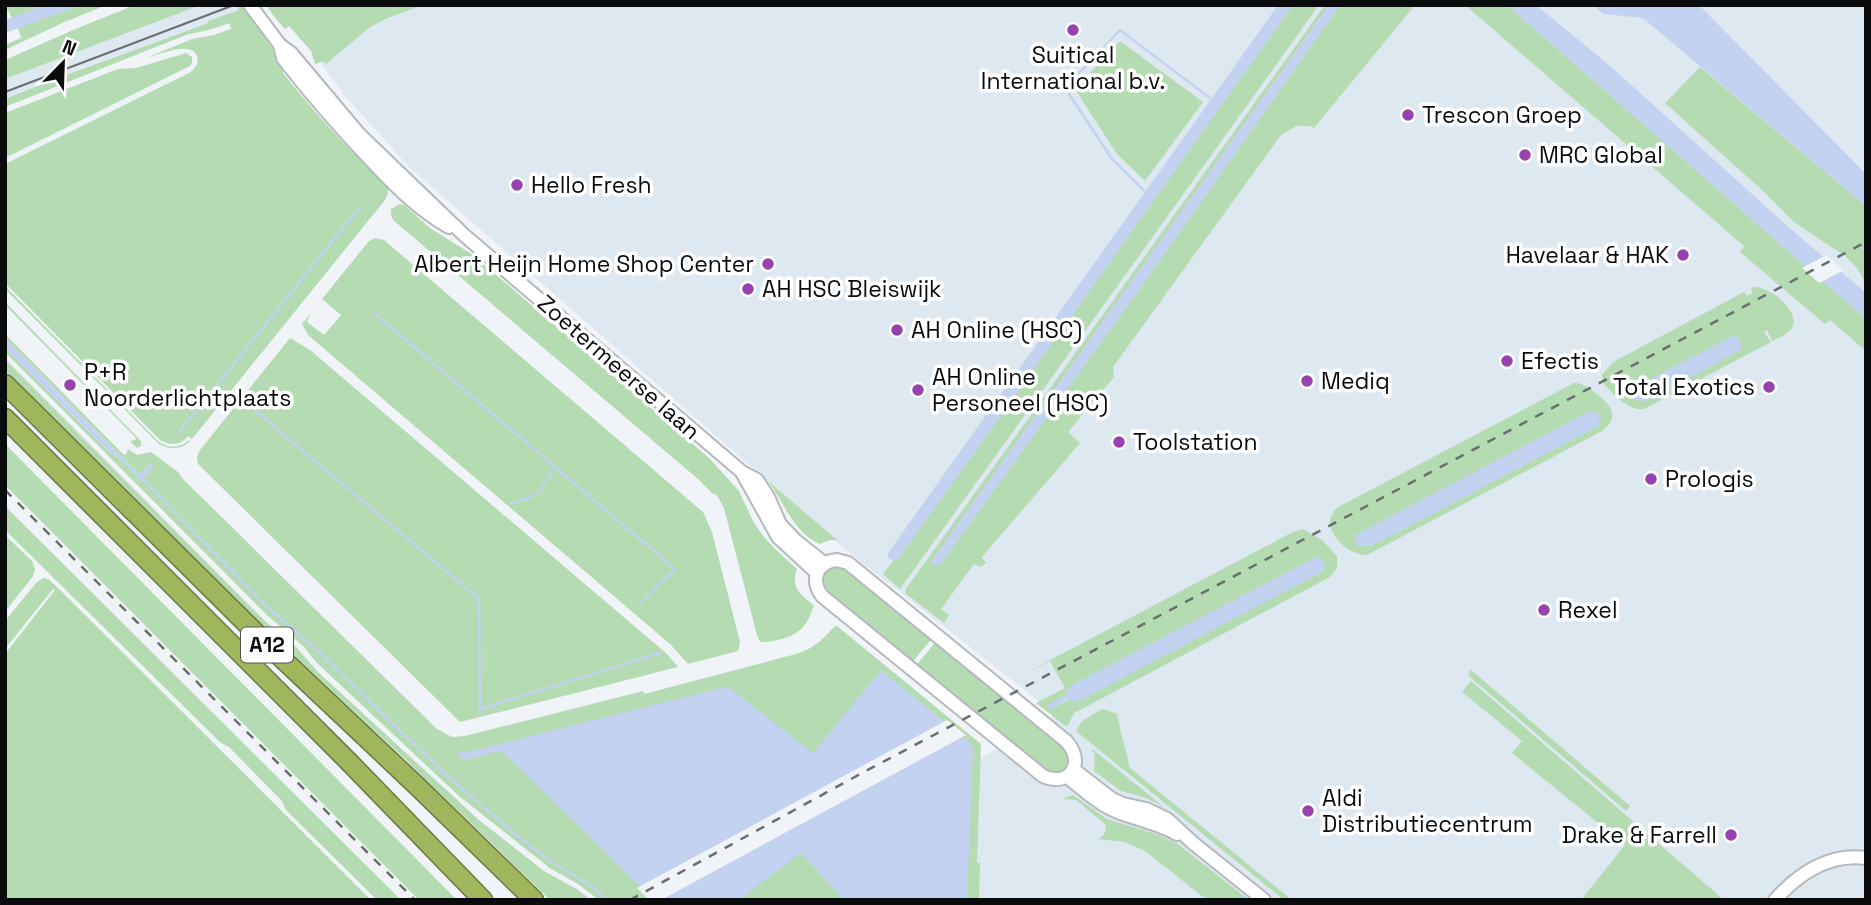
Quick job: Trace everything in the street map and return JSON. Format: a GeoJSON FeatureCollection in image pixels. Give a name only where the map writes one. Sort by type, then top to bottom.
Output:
{"type":"FeatureCollection","features":[{"type":"Feature","properties":{"kind":"highway","name":"A12"},"geometry":{"type":"LineString","coordinates":[[5,384],[273,650],[534,900]]}},
{"type":"Feature","properties":{"kind":"highway","name":"A12"},"geometry":{"type":"LineString","coordinates":[[5,418],[483,900]]}},
{"type":"Feature","properties":{"kind":"street","name":"Zoetermeerse laan"},"geometry":{"type":"LineString","coordinates":[[250,5],[280,45],[291,52],[359,134],[464,235],[742,472],[757,480],[768,496],[780,524],[821,568]]}},
{"type":"Feature","properties":{"kind":"street"},"geometry":{"type":"LineString","coordinates":[[837,560],[848,563],[1066,741],[1075,754],[1075,763],[1070,773],[1055,780],[1043,776],[822,596],[816,585],[821,568],[837,560]]}},
{"type":"Feature","properties":{"kind":"street"},"geometry":{"type":"LineString","coordinates":[[1070,773],[1097,801],[1116,812],[1164,827],[1193,843],[1264,900]]}},
{"type":"Feature","properties":{"kind":"street"},"geometry":{"type":"LineString","coordinates":[[1775,900],[1818,865],[1845,857],[1866,858]]}},
{"type":"Feature","properties":{"kind":"street"},"geometry":{"type":"LineString","coordinates":[[1786,900],[1803,875]]}},
{"type":"Feature","properties":{"kind":"shaded area"},"geometry":{"type":"Polygon","coordinates":[[[198,5],[243,5],[240,9],[208,23],[5,99],[5,79],[198,5]]]}},
{"type":"Feature","properties":{"kind":"shaded area"},"geometry":{"type":"Polygon","coordinates":[[[346,5],[1866,5],[1866,900],[974,900],[980,758],[1056,715],[821,530],[409,167],[344,95],[294,25],[346,5]]]}},
{"type":"Feature","properties":{"kind":"green space"},"geometry":{"type":"Polygon","coordinates":[[[7,5],[46,5],[12,18],[7,5]]]}},
{"type":"Feature","properties":{"kind":"green space"},"geometry":{"type":"Polygon","coordinates":[[[80,5],[107,5],[5,50],[5,45],[21,38],[18,28],[80,5]]]}},
{"type":"Feature","properties":{"kind":"green space"},"geometry":{"type":"Polygon","coordinates":[[[135,5],[198,6],[5,79],[5,60],[135,5]]]}},
{"type":"Feature","properties":{"kind":"green space"},"geometry":{"type":"Polygon","coordinates":[[[237,5],[244,5],[284,67],[283,73],[295,88],[388,188],[388,193],[192,439],[188,436],[182,442],[172,444],[160,440],[5,283],[5,164],[191,72],[197,65],[198,58],[194,51],[174,50],[148,57],[192,39],[231,29],[230,23],[186,35],[5,107],[5,99],[208,23],[239,10],[237,5]]]}},
{"type":"Feature","properties":{"kind":"green space"},"geometry":{"type":"Polygon","coordinates":[[[266,5],[423,5],[385,19],[369,28],[326,64],[324,61],[315,64],[311,51],[289,26],[285,29],[266,5]]]}},
{"type":"Feature","properties":{"kind":"green space"},"geometry":{"type":"Polygon","coordinates":[[[1293,5],[1319,5],[900,589],[883,574],[893,561],[897,560],[1293,5]]]}},
{"type":"Feature","properties":{"kind":"green space"},"geometry":{"type":"Polygon","coordinates":[[[1325,5],[1329,5],[932,562],[940,565],[1340,5],[1415,5],[1314,128],[1296,126],[1281,135],[1113,367],[1114,377],[1068,432],[1080,443],[982,557],[986,563],[981,567],[974,564],[941,609],[949,615],[944,623],[905,593],[906,589],[1325,5]]]}},
{"type":"Feature","properties":{"kind":"green space"},"geometry":{"type":"Polygon","coordinates":[[[1465,5],[1507,5],[1866,319],[1866,351],[1830,320],[1825,324],[1740,252],[1744,246],[1465,5]]]}},
{"type":"Feature","properties":{"kind":"green space"},"geometry":{"type":"Polygon","coordinates":[[[1120,41],[1203,102],[1145,181],[1117,154],[1075,89],[1120,41]]]}},
{"type":"Feature","properties":{"kind":"green space"},"geometry":{"type":"Polygon","coordinates":[[[186,53],[192,57],[190,66],[5,158],[5,113],[118,69],[136,68],[186,53]]]}},
{"type":"Feature","properties":{"kind":"green space"},"geometry":{"type":"Polygon","coordinates":[[[1700,67],[1866,206],[1866,283],[1845,256],[1794,222],[1665,103],[1700,67]]]}},
{"type":"Feature","properties":{"kind":"green space"},"geometry":{"type":"Polygon","coordinates":[[[400,204],[430,228],[473,255],[709,458],[739,491],[754,523],[764,537],[797,569],[796,586],[814,606],[803,627],[783,639],[760,642],[724,508],[716,494],[393,220],[391,209],[400,204]]]}},
{"type":"Feature","properties":{"kind":"green space"},"geometry":{"type":"Polygon","coordinates":[[[375,238],[384,240],[703,512],[712,532],[740,642],[738,651],[688,664],[670,644],[308,335],[302,324],[311,313],[307,322],[324,335],[341,315],[322,299],[369,241],[375,238]]]}},
{"type":"Feature","properties":{"kind":"green space"},"geometry":{"type":"Polygon","coordinates":[[[5,286],[159,442],[175,447],[190,441],[183,446],[175,448],[167,447],[159,444],[5,286]]]}},
{"type":"Feature","properties":{"kind":"green space"},"geometry":{"type":"Polygon","coordinates":[[[1753,287],[1767,290],[1788,307],[1794,321],[1786,334],[1772,341],[1767,330],[1764,332],[1771,342],[1644,409],[1627,405],[1603,383],[1602,375],[1613,362],[1744,292],[1747,296],[1753,293],[1753,287]]]}},
{"type":"Feature","properties":{"kind":"green space"},"geometry":{"type":"Polygon","coordinates":[[[5,302],[141,441],[141,446],[137,448],[130,441],[136,438],[5,302]]]}},
{"type":"Feature","properties":{"kind":"green space"},"geometry":{"type":"Polygon","coordinates":[[[5,334],[124,455],[128,449],[137,455],[151,452],[178,472],[437,729],[452,737],[643,691],[644,694],[796,654],[812,647],[837,626],[981,744],[977,863],[980,863],[979,900],[599,900],[551,869],[459,796],[316,662],[303,646],[268,616],[5,352],[5,348],[142,482],[151,464],[140,475],[5,338],[5,334]]]}},
{"type":"Feature","properties":{"kind":"green space"},"geometry":{"type":"Polygon","coordinates":[[[290,338],[310,350],[667,654],[678,667],[460,722],[198,464],[200,450],[290,338]]]}},
{"type":"Feature","properties":{"kind":"green space"},"geometry":{"type":"Polygon","coordinates":[[[5,359],[265,621],[296,647],[318,672],[479,820],[544,871],[591,900],[550,900],[262,625],[5,370],[5,359]]]}},
{"type":"Feature","properties":{"kind":"green space"},"geometry":{"type":"Polygon","coordinates":[[[1574,383],[1587,387],[1612,410],[1611,420],[1602,431],[1367,555],[1350,550],[1331,529],[1333,513],[1340,506],[1574,383]]]}},
{"type":"Feature","properties":{"kind":"green space"},"geometry":{"type":"Polygon","coordinates":[[[5,444],[457,900],[419,900],[5,485],[5,444]]]}},
{"type":"Feature","properties":{"kind":"green space"},"geometry":{"type":"Polygon","coordinates":[[[768,481],[837,540],[819,544],[810,539],[796,524],[768,481]]]}},
{"type":"Feature","properties":{"kind":"green space"},"geometry":{"type":"Polygon","coordinates":[[[5,506],[401,900],[377,900],[286,810],[282,801],[229,747],[221,743],[5,530],[5,506]]]}},
{"type":"Feature","properties":{"kind":"green space"},"geometry":{"type":"Polygon","coordinates":[[[1303,529],[1322,540],[1337,556],[1337,568],[1330,577],[1074,713],[1067,727],[1036,703],[1065,688],[1050,661],[1020,676],[1303,529]],[[1324,566],[1068,690],[1066,695],[1047,706],[1050,709],[1323,571],[1324,566]]]}},
{"type":"Feature","properties":{"kind":"green space"},"geometry":{"type":"Polygon","coordinates":[[[5,535],[32,561],[35,569],[33,576],[5,612],[5,535]]]}},
{"type":"Feature","properties":{"kind":"green space"},"geometry":{"type":"Polygon","coordinates":[[[841,564],[934,636],[910,665],[828,598],[824,586],[825,575],[830,567],[841,564]]]}},
{"type":"Feature","properties":{"kind":"green space"},"geometry":{"type":"Polygon","coordinates":[[[43,578],[60,590],[371,900],[5,900],[5,654],[55,590],[53,589],[5,649],[5,621],[43,578]]]}},
{"type":"Feature","properties":{"kind":"green space"},"geometry":{"type":"Polygon","coordinates":[[[938,639],[1063,744],[1067,761],[1063,770],[1045,774],[914,668],[938,639]]]}},
{"type":"Feature","properties":{"kind":"green space"},"geometry":{"type":"Polygon","coordinates":[[[1471,670],[1630,806],[1626,811],[1469,676],[1471,670]]]}},
{"type":"Feature","properties":{"kind":"green space"},"geometry":{"type":"Polygon","coordinates":[[[1471,681],[1724,900],[1581,900],[1625,845],[1512,753],[1522,741],[1462,692],[1471,681]]]}},
{"type":"Feature","properties":{"kind":"green space"},"geometry":{"type":"Polygon","coordinates":[[[1102,709],[1118,714],[1130,768],[1292,900],[1284,900],[1076,731],[1082,721],[1102,709]]]}},
{"type":"Feature","properties":{"kind":"green space"},"geometry":{"type":"Polygon","coordinates":[[[1091,748],[1164,807],[1146,798],[1121,791],[1094,771],[1095,755],[1091,748]]]}},
{"type":"Feature","properties":{"kind":"green space"},"geometry":{"type":"Polygon","coordinates":[[[1073,795],[1107,819],[1159,835],[1178,844],[1249,900],[1207,900],[1145,851],[1125,842],[1097,839],[1104,833],[1105,824],[1076,800],[1062,799],[1073,795]]]}},
{"type":"Feature","properties":{"kind":"water"},"geometry":{"type":"Polygon","coordinates":[[[46,5],[80,5],[5,33],[5,20],[46,5]]]}},
{"type":"Feature","properties":{"kind":"water"},"geometry":{"type":"Polygon","coordinates":[[[1278,5],[1293,5],[947,491],[897,560],[893,561],[888,557],[888,553],[1278,5]]]}},
{"type":"Feature","properties":{"kind":"water"},"geometry":{"type":"Polygon","coordinates":[[[1329,5],[1340,5],[940,565],[933,565],[932,560],[1329,5]]]}},
{"type":"Feature","properties":{"kind":"water"},"geometry":{"type":"Polygon","coordinates":[[[1507,5],[1536,5],[1609,65],[1866,293],[1866,319],[1507,5]]]}},
{"type":"Feature","properties":{"kind":"water"},"geometry":{"type":"Polygon","coordinates":[[[1593,5],[1699,5],[1866,174],[1866,206],[1643,18],[1603,14],[1593,5]]]}},
{"type":"Feature","properties":{"kind":"water"},"geometry":{"type":"Polygon","coordinates":[[[1733,336],[1738,337],[1742,345],[1740,350],[1647,401],[1633,400],[1633,388],[1733,336]]]}},
{"type":"Feature","properties":{"kind":"water"},"geometry":{"type":"Polygon","coordinates":[[[5,338],[140,475],[153,464],[142,482],[5,348],[5,338]]]}},
{"type":"Feature","properties":{"kind":"water"},"geometry":{"type":"Polygon","coordinates":[[[1592,410],[1599,413],[1600,425],[1371,546],[1357,546],[1355,535],[1592,410]]]}},
{"type":"Feature","properties":{"kind":"water"},"geometry":{"type":"Polygon","coordinates":[[[1316,557],[1323,559],[1325,564],[1321,572],[1085,698],[1075,702],[1067,699],[1049,710],[1047,705],[1066,695],[1074,684],[1316,557]]]}},
{"type":"Feature","properties":{"kind":"water"},"geometry":{"type":"Polygon","coordinates":[[[881,670],[968,741],[973,749],[967,900],[844,900],[801,853],[739,900],[654,900],[503,752],[465,760],[459,755],[460,751],[471,751],[725,687],[813,753],[881,670]]]}},
{"type":"Feature","properties":{"kind":"pier"},"geometry":{"type":"Polygon","coordinates":[[[1826,255],[1844,270],[1819,283],[1802,268],[1826,255]]]}},
{"type":"Feature","properties":{"kind":"pier"},"geometry":{"type":"Polygon","coordinates":[[[947,720],[966,735],[661,900],[649,900],[637,888],[947,720]]]}},
{"type":"Feature","properties":{"kind":"waterway"},"geometry":{"type":"LineString","coordinates":[[1144,191],[1112,159],[1065,88],[1120,30],[1210,98]]}},
{"type":"Feature","properties":{"kind":"waterway"},"geometry":{"type":"LineString","coordinates":[[179,432],[359,208]]}},
{"type":"Feature","properties":{"kind":"waterway"},"geometry":{"type":"LineString","coordinates":[[374,313],[675,569],[640,603]]}},
{"type":"Feature","properties":{"kind":"waterway"},"geometry":{"type":"LineString","coordinates":[[245,402],[479,599],[480,713]]}},
{"type":"Feature","properties":{"kind":"waterway"},"geometry":{"type":"LineString","coordinates":[[511,503],[537,493],[554,466]]}},
{"type":"Feature","properties":{"kind":"waterway"},"geometry":{"type":"LineString","coordinates":[[141,478],[266,606],[320,653],[443,772],[515,834],[550,861],[593,887],[607,900]]}},
{"type":"Feature","properties":{"kind":"waterway"},"geometry":{"type":"LineString","coordinates":[[480,709],[660,653]]}},
{"type":"Feature","properties":{"kind":"tram line"},"geometry":{"type":"LineString","coordinates":[[5,92],[234,5]]}},
{"type":"Feature","properties":{"kind":"railway"},"geometry":{"type":"LineString","coordinates":[[630,900],[862,773],[1866,242]]}},
{"type":"Feature","properties":{"kind":"railway"},"geometry":{"type":"LineString","coordinates":[[5,490],[415,900]]}},
{"type":"Feature","properties":{"kind":"place","name":"Suitical International b.v."},"geometry":{"type":"Point","coordinates":[1073,30]}},
{"type":"Feature","properties":{"kind":"place","name":"Trescon Groep"},"geometry":{"type":"Point","coordinates":[1408,115]}},
{"type":"Feature","properties":{"kind":"place","name":"MRC Global"},"geometry":{"type":"Point","coordinates":[1525,155]}},
{"type":"Feature","properties":{"kind":"place","name":"Hello Fresh"},"geometry":{"type":"Point","coordinates":[517,185]}},
{"type":"Feature","properties":{"kind":"place","name":"Havelaar & HAK"},"geometry":{"type":"Point","coordinates":[1683,255]}},
{"type":"Feature","properties":{"kind":"place","name":"Albert Heijn Home Shop Center"},"geometry":{"type":"Point","coordinates":[768,264]}},
{"type":"Feature","properties":{"kind":"place","name":"AH HSC Bleiswijk"},"geometry":{"type":"Point","coordinates":[748,289]}},
{"type":"Feature","properties":{"kind":"place","name":"AH Online (HSC)"},"geometry":{"type":"Point","coordinates":[897,330]}},
{"type":"Feature","properties":{"kind":"place","name":"Efectis"},"geometry":{"type":"Point","coordinates":[1507,361]}},
{"type":"Feature","properties":{"kind":"place","name":"Mediq"},"geometry":{"type":"Point","coordinates":[1307,381]}},
{"type":"Feature","properties":{"kind":"place","name":"P+R Noorderlichtplaats"},"geometry":{"type":"Point","coordinates":[70,385]}},
{"type":"Feature","properties":{"kind":"place","name":"Total Exotics"},"geometry":{"type":"Point","coordinates":[1769,387]}},
{"type":"Feature","properties":{"kind":"place","name":"AH Online Personeel (HSC)"},"geometry":{"type":"Point","coordinates":[918,390]}},
{"type":"Feature","properties":{"kind":"place","name":"Toolstation"},"geometry":{"type":"Point","coordinates":[1119,442]}},
{"type":"Feature","properties":{"kind":"place","name":"Prologis"},"geometry":{"type":"Point","coordinates":[1651,479]}},
{"type":"Feature","properties":{"kind":"place","name":"Rexel"},"geometry":{"type":"Point","coordinates":[1544,610]}},
{"type":"Feature","properties":{"kind":"place","name":"Aldi Distributiecentrum"},"geometry":{"type":"Point","coordinates":[1308,811]}},
{"type":"Feature","properties":{"kind":"place","name":"Drake & Farrell"},"geometry":{"type":"Point","coordinates":[1731,835]}}]}
